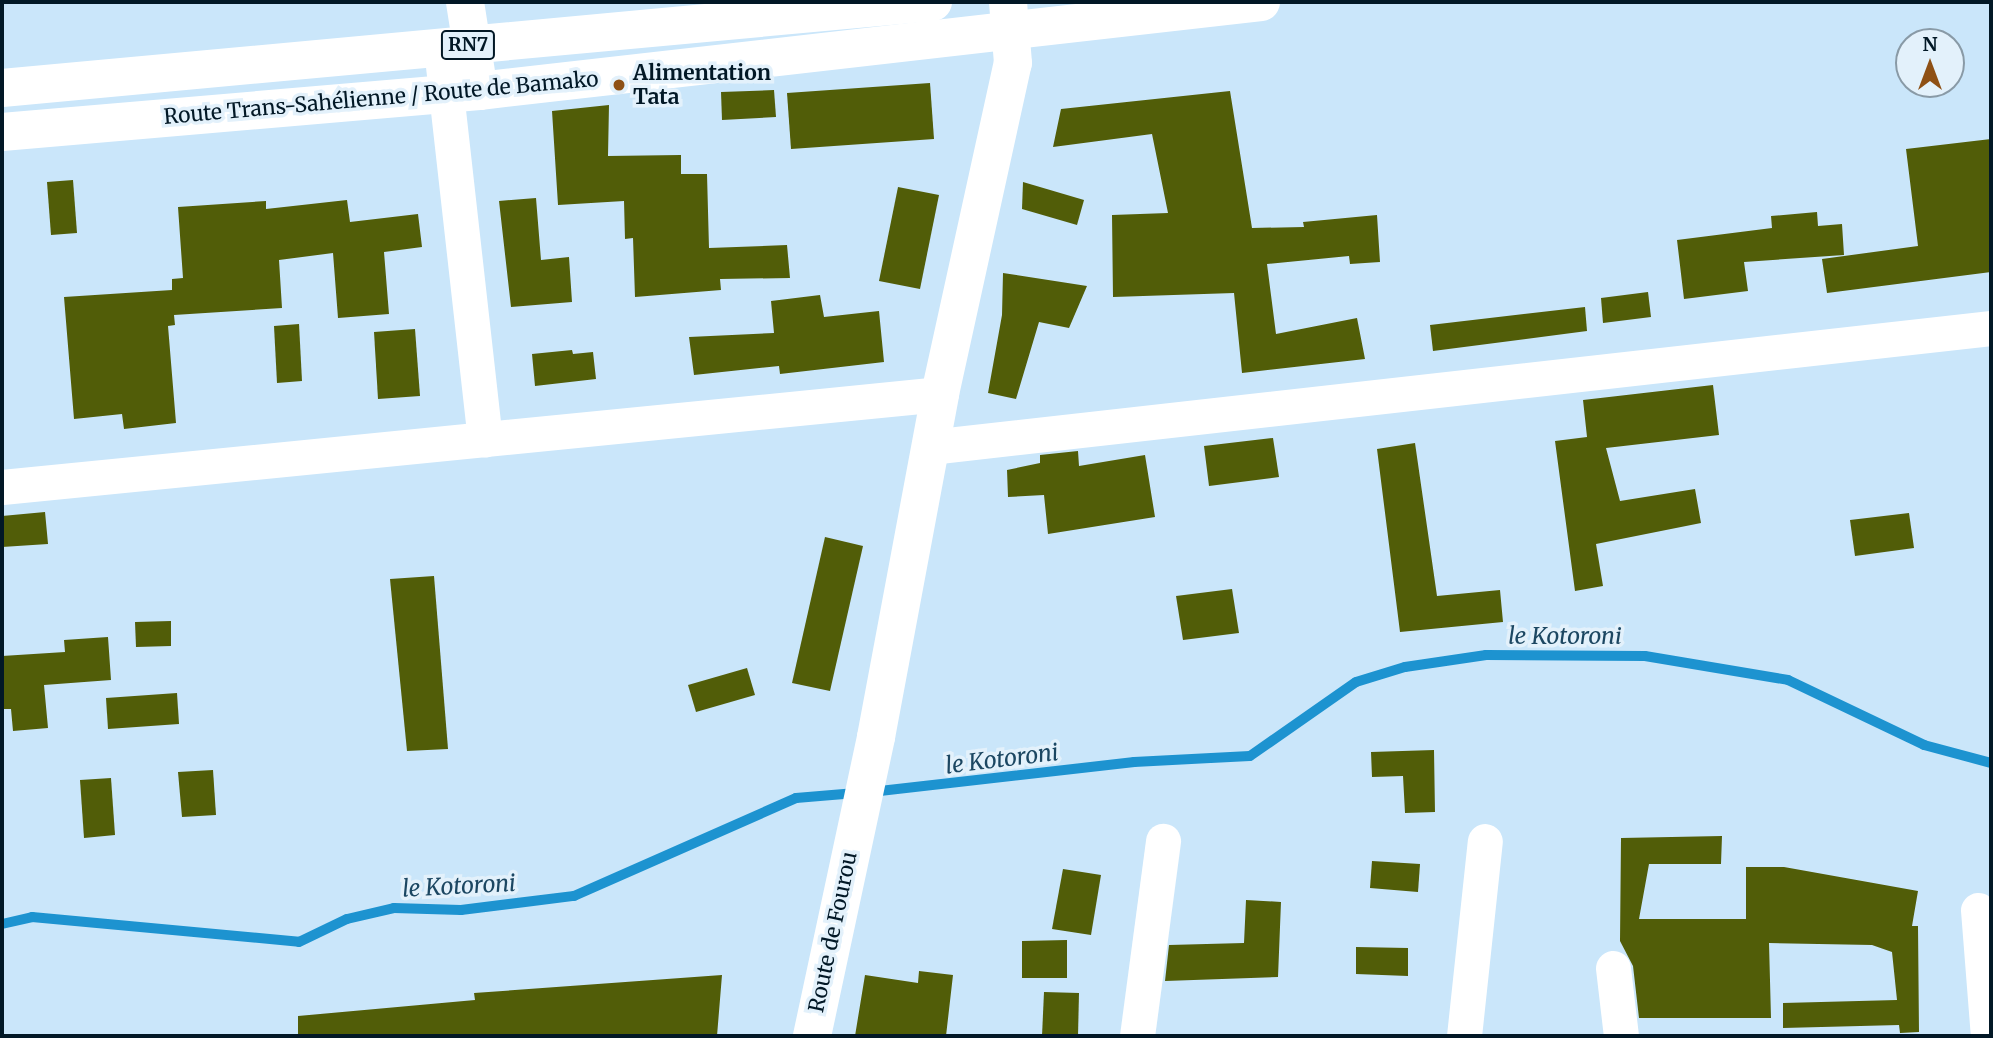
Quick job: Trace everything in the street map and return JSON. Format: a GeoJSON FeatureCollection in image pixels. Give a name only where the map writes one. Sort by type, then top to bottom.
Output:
{"type":"FeatureCollection","features":[{"type":"Feature","properties":{"kind":"main road","name":"Route Trans-Sahélienne / Route de Bamako"},"geometry":{"type":"LineString","coordinates":[[2,88],[464,21],[933,2]]}},
{"type":"Feature","properties":{"kind":"main road","name":"Route Trans-Sahélienne / Route de Bamako"},"geometry":{"type":"LineString","coordinates":[[2,132],[463,92],[1009,17],[1261,2]]}},
{"type":"Feature","properties":{"kind":"main road","name":"Route de Fourou"},"geometry":{"type":"LineString","coordinates":[[812,1036],[876,737],[940,394],[1013,63],[1009,17]]}},
{"type":"Feature","properties":{"kind":"main road"},"geometry":{"type":"LineString","coordinates":[[463,92],[464,21]]}},
{"type":"Feature","properties":{"kind":"street"},"geometry":{"type":"LineString","coordinates":[[463,92],[485,440]]}},
{"type":"Feature","properties":{"kind":"street"},"geometry":{"type":"LineString","coordinates":[[930,447],[1991,328]]}},
{"type":"Feature","properties":{"kind":"street"},"geometry":{"type":"LineString","coordinates":[[2,487],[940,394]]}},
{"type":"Feature","properties":{"kind":"street"},"geometry":{"type":"LineString","coordinates":[[1137,1036],[1163,841]]}},
{"type":"Feature","properties":{"kind":"street"},"geometry":{"type":"LineString","coordinates":[[1464,1036],[1485,841]]}},
{"type":"Feature","properties":{"kind":"street"},"geometry":{"type":"LineString","coordinates":[[1978,910],[1989,1036]]}},
{"type":"Feature","properties":{"kind":"street"},"geometry":{"type":"LineString","coordinates":[[1613,968],[1621,1036]]}},
{"type":"Feature","properties":{"kind":"building"},"geometry":{"type":"Polygon","coordinates":[[[930,83],[934,139],[791,149],[787,93],[930,83]]]}},
{"type":"Feature","properties":{"kind":"building"},"geometry":{"type":"Polygon","coordinates":[[[774,90],[776,117],[722,120],[721,92],[774,90]]]}},
{"type":"Feature","properties":{"kind":"building"},"geometry":{"type":"Polygon","coordinates":[[[1230,91],[1252,228],[1304,227],[1303,222],[1377,215],[1380,262],[1350,264],[1349,256],[1267,264],[1276,334],[1357,318],[1365,359],[1242,373],[1234,293],[1113,297],[1112,215],[1168,213],[1152,134],[1053,147],[1061,109],[1230,91]]]}},
{"type":"Feature","properties":{"kind":"building"},"geometry":{"type":"Polygon","coordinates":[[[609,105],[608,156],[681,155],[681,174],[707,174],[709,248],[787,245],[790,278],[720,279],[721,290],[635,297],[633,238],[625,239],[624,201],[558,205],[552,111],[609,105]]]}},
{"type":"Feature","properties":{"kind":"building"},"geometry":{"type":"Polygon","coordinates":[[[1991,139],[1991,272],[1827,293],[1822,259],[1918,246],[1906,149],[1991,139]]]}},
{"type":"Feature","properties":{"kind":"building"},"geometry":{"type":"Polygon","coordinates":[[[73,180],[77,233],[51,235],[47,182],[73,180]]]}},
{"type":"Feature","properties":{"kind":"building"},"geometry":{"type":"Polygon","coordinates":[[[1023,182],[1084,200],[1077,225],[1022,209],[1023,182]]]}},
{"type":"Feature","properties":{"kind":"building"},"geometry":{"type":"Polygon","coordinates":[[[898,187],[939,195],[920,289],[879,281],[898,187]]]}},
{"type":"Feature","properties":{"kind":"building"},"geometry":{"type":"Polygon","coordinates":[[[536,198],[541,260],[569,257],[572,302],[511,307],[499,201],[536,198]]]}},
{"type":"Feature","properties":{"kind":"building"},"geometry":{"type":"Polygon","coordinates":[[[347,200],[350,222],[418,214],[422,247],[384,252],[389,314],[338,318],[333,253],[279,260],[282,308],[174,315],[175,325],[168,326],[176,423],[124,429],[122,414],[74,419],[64,297],[172,290],[172,279],[183,278],[178,207],[266,201],[266,209],[347,200]]]}},
{"type":"Feature","properties":{"kind":"building"},"geometry":{"type":"Polygon","coordinates":[[[1817,212],[1818,226],[1842,224],[1844,255],[1744,262],[1748,291],[1684,299],[1677,240],[1772,228],[1771,216],[1817,212]]]}},
{"type":"Feature","properties":{"kind":"building"},"geometry":{"type":"Polygon","coordinates":[[[1003,273],[1087,286],[1069,328],[1039,322],[1016,399],[988,393],[1002,315],[1003,273]]]}},
{"type":"Feature","properties":{"kind":"building"},"geometry":{"type":"Polygon","coordinates":[[[1648,292],[1651,317],[1603,323],[1601,298],[1648,292]]]}},
{"type":"Feature","properties":{"kind":"building"},"geometry":{"type":"Polygon","coordinates":[[[820,295],[824,317],[879,311],[884,362],[780,374],[779,366],[694,375],[689,337],[774,333],[771,301],[820,295]]]}},
{"type":"Feature","properties":{"kind":"building"},"geometry":{"type":"Polygon","coordinates":[[[1585,307],[1587,331],[1433,351],[1430,325],[1585,307]]]}},
{"type":"Feature","properties":{"kind":"building"},"geometry":{"type":"Polygon","coordinates":[[[299,324],[302,381],[277,383],[274,326],[299,324]]]}},
{"type":"Feature","properties":{"kind":"building"},"geometry":{"type":"Polygon","coordinates":[[[415,329],[420,396],[378,399],[374,332],[415,329]]]}},
{"type":"Feature","properties":{"kind":"building"},"geometry":{"type":"Polygon","coordinates":[[[572,350],[573,354],[593,352],[596,379],[535,386],[532,354],[572,350]]]}},
{"type":"Feature","properties":{"kind":"building"},"geometry":{"type":"Polygon","coordinates":[[[1713,385],[1719,435],[1606,448],[1620,501],[1695,489],[1701,523],[1596,544],[1603,586],[1575,591],[1555,441],[1587,437],[1583,400],[1713,385]]]}},
{"type":"Feature","properties":{"kind":"building"},"geometry":{"type":"Polygon","coordinates":[[[1273,438],[1279,477],[1209,486],[1204,446],[1273,438]]]}},
{"type":"Feature","properties":{"kind":"building"},"geometry":{"type":"Polygon","coordinates":[[[1415,443],[1437,596],[1500,590],[1503,622],[1400,632],[1377,449],[1415,443]]]}},
{"type":"Feature","properties":{"kind":"building"},"geometry":{"type":"Polygon","coordinates":[[[1078,451],[1079,466],[1145,455],[1155,517],[1048,534],[1044,495],[1008,497],[1007,470],[1040,463],[1040,455],[1078,451]]]}},
{"type":"Feature","properties":{"kind":"building"},"geometry":{"type":"Polygon","coordinates":[[[45,512],[48,544],[2,547],[2,516],[45,512]]]}},
{"type":"Feature","properties":{"kind":"building"},"geometry":{"type":"Polygon","coordinates":[[[1909,513],[1914,548],[1855,556],[1850,520],[1909,513]]]}},
{"type":"Feature","properties":{"kind":"building"},"geometry":{"type":"Polygon","coordinates":[[[825,537],[863,546],[830,691],[792,683],[825,537]]]}},
{"type":"Feature","properties":{"kind":"building"},"geometry":{"type":"Polygon","coordinates":[[[434,576],[448,749],[407,751],[390,579],[434,576]]]}},
{"type":"Feature","properties":{"kind":"building"},"geometry":{"type":"Polygon","coordinates":[[[1232,589],[1239,633],[1183,640],[1176,596],[1232,589]]]}},
{"type":"Feature","properties":{"kind":"building"},"geometry":{"type":"Polygon","coordinates":[[[171,621],[171,646],[136,647],[135,622],[171,621]]]}},
{"type":"Feature","properties":{"kind":"building"},"geometry":{"type":"Polygon","coordinates":[[[108,637],[111,680],[44,685],[48,728],[13,731],[11,709],[2,709],[2,656],[65,652],[64,640],[108,637]]]}},
{"type":"Feature","properties":{"kind":"building"},"geometry":{"type":"Polygon","coordinates":[[[747,668],[755,695],[696,712],[688,685],[747,668]]]}},
{"type":"Feature","properties":{"kind":"building"},"geometry":{"type":"Polygon","coordinates":[[[177,693],[179,724],[108,729],[106,698],[177,693]]]}},
{"type":"Feature","properties":{"kind":"building"},"geometry":{"type":"Polygon","coordinates":[[[1434,750],[1435,812],[1405,813],[1403,776],[1372,777],[1371,752],[1434,750]]]}},
{"type":"Feature","properties":{"kind":"building"},"geometry":{"type":"Polygon","coordinates":[[[213,770],[216,815],[182,817],[178,772],[213,770]]]}},
{"type":"Feature","properties":{"kind":"building"},"geometry":{"type":"Polygon","coordinates":[[[111,778],[115,835],[84,838],[80,780],[111,778]]]}},
{"type":"Feature","properties":{"kind":"building"},"geometry":{"type":"Polygon","coordinates":[[[1722,836],[1721,864],[1649,864],[1639,919],[1746,919],[1746,867],[1784,867],[1918,891],[1912,926],[1918,926],[1919,1032],[1900,1033],[1899,1025],[1783,1028],[1783,1003],[1897,1000],[1892,952],[1872,945],[1769,943],[1771,1018],[1639,1018],[1633,966],[1620,941],[1621,838],[1722,836]]]}},
{"type":"Feature","properties":{"kind":"building"},"geometry":{"type":"Polygon","coordinates":[[[1372,861],[1420,864],[1418,892],[1370,888],[1372,861]]]}},
{"type":"Feature","properties":{"kind":"building"},"geometry":{"type":"Polygon","coordinates":[[[1063,869],[1101,875],[1091,935],[1052,929],[1063,869]]]}},
{"type":"Feature","properties":{"kind":"building"},"geometry":{"type":"Polygon","coordinates":[[[1246,900],[1281,902],[1278,977],[1165,981],[1169,945],[1244,943],[1246,900]]]}},
{"type":"Feature","properties":{"kind":"building"},"geometry":{"type":"Polygon","coordinates":[[[1067,940],[1067,978],[1022,978],[1022,941],[1067,940]]]}},
{"type":"Feature","properties":{"kind":"building"},"geometry":{"type":"Polygon","coordinates":[[[1356,947],[1408,948],[1408,976],[1356,974],[1356,947]]]}},
{"type":"Feature","properties":{"kind":"building"},"geometry":{"type":"Polygon","coordinates":[[[919,971],[953,975],[946,1036],[855,1036],[865,975],[918,983],[919,971]]]}},
{"type":"Feature","properties":{"kind":"building"},"geometry":{"type":"Polygon","coordinates":[[[722,975],[717,1036],[298,1036],[298,1016],[475,1000],[474,993],[722,975]]]}},
{"type":"Feature","properties":{"kind":"building"},"geometry":{"type":"Polygon","coordinates":[[[1044,992],[1079,993],[1078,1036],[1042,1036],[1044,992]]]}},
{"type":"Feature","properties":{"kind":"waterway","name":"le Kotoroni"},"geometry":{"type":"LineString","coordinates":[[871,792],[1134,762],[1250,756],[1356,682],[1405,667],[1486,655],[1645,656],[1788,680],[1924,745],[1991,763]]}},
{"type":"Feature","properties":{"kind":"waterway","name":"le Kotoroni"},"geometry":{"type":"LineString","coordinates":[[2,924],[32,917],[299,942],[347,919],[394,908],[461,910],[574,896],[796,798],[856,793]]}},
{"type":"Feature","properties":{"kind":"place","name":"Alimentation Tata"},"geometry":{"type":"Point","coordinates":[619,85]}}]}
